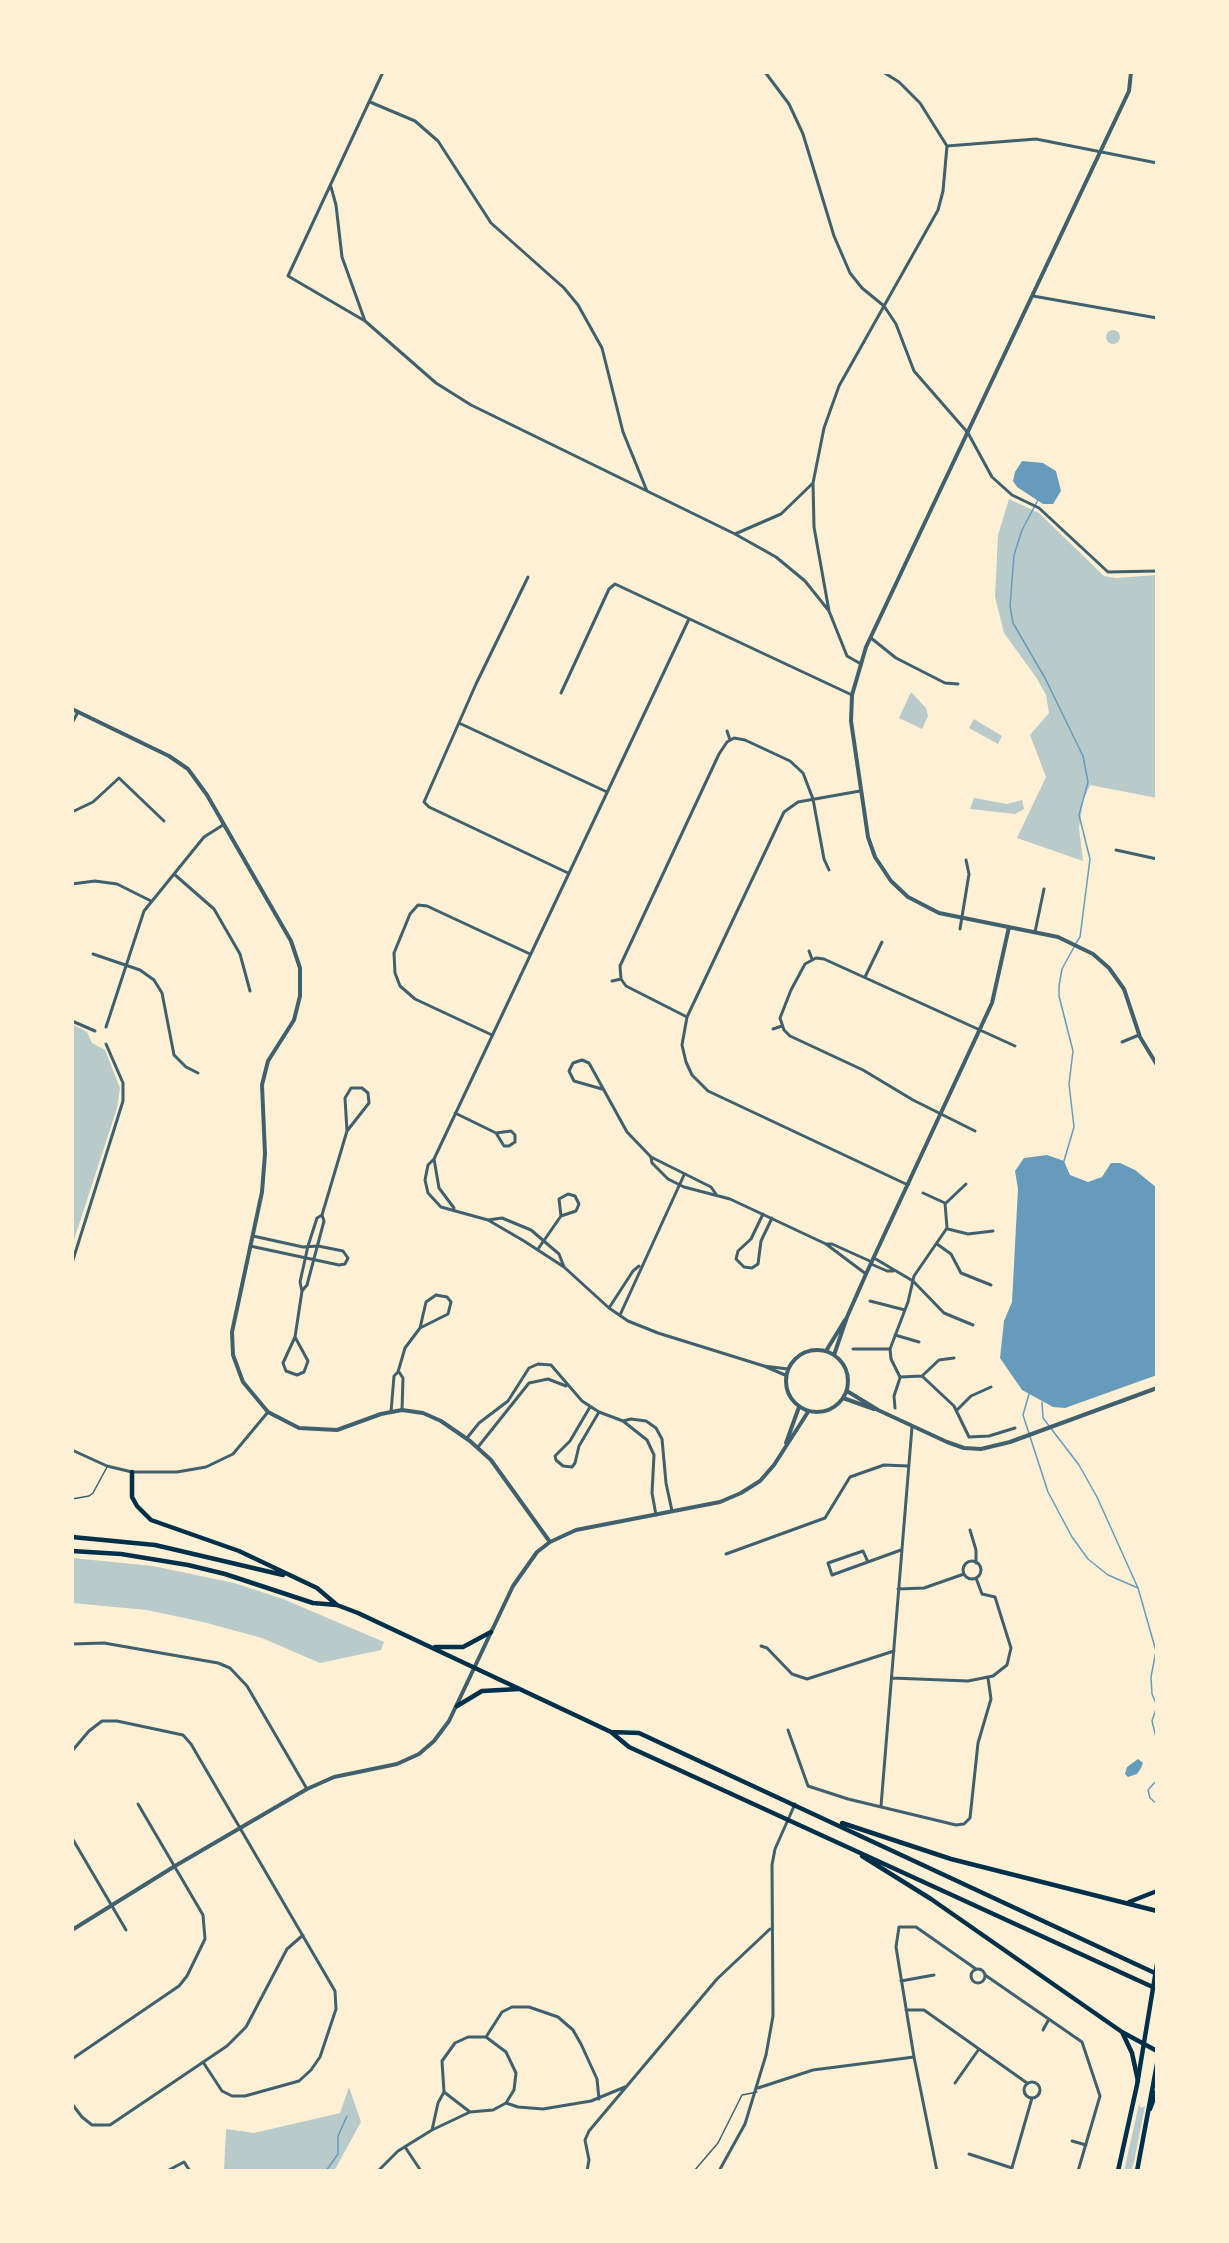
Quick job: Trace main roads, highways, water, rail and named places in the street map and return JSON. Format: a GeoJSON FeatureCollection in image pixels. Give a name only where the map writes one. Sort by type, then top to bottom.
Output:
{"type":"FeatureCollection","features":[{"type":"Feature","properties":{"kind":"main road"},"geometry":{"type":"LineString","coordinates":[[132,1472],[132,1497],[137,1506],[151,1520],[239,1551],[317,1588],[337,1605],[611,1732],[629,1747],[1157,1989]]}},
{"type":"Feature","properties":{"kind":"main road"},"geometry":{"type":"LineString","coordinates":[[72,1537],[123,1540],[191,1552],[295,1579]]}},
{"type":"Feature","properties":{"kind":"main road"},"geometry":{"type":"LineString","coordinates":[[72,1551],[121,1554],[188,1565],[234,1577],[313,1603],[337,1605]]}},
{"type":"Feature","properties":{"kind":"main road"},"geometry":{"type":"LineString","coordinates":[[430,1647],[463,1647],[491,1632]]}},
{"type":"Feature","properties":{"kind":"main road"},"geometry":{"type":"LineString","coordinates":[[457,1706],[482,1691],[520,1689]]}},
{"type":"Feature","properties":{"kind":"main road"},"geometry":{"type":"LineString","coordinates":[[611,1732],[639,1733],[1157,1974]]}},
{"type":"Feature","properties":{"kind":"main road"},"geometry":{"type":"LineString","coordinates":[[806,1810],[921,1851],[1157,1911]]}},
{"type":"Feature","properties":{"kind":"main road"},"geometry":{"type":"LineString","coordinates":[[839,1842],[911,1885],[1122,2032],[1157,2051]]}},
{"type":"Feature","properties":{"kind":"main road"},"geometry":{"type":"LineString","coordinates":[[1126,1903],[1143,1899],[1157,1891]]}},
{"type":"Feature","properties":{"kind":"main road"},"geometry":{"type":"LineString","coordinates":[[1118,2171],[1138,2081],[1157,1964]]}},
{"type":"Feature","properties":{"kind":"main road"},"geometry":{"type":"LineString","coordinates":[[1122,2032],[1132,2053],[1138,2081]]}},
{"type":"Feature","properties":{"kind":"main road"},"geometry":{"type":"LineString","coordinates":[[1137,2171],[1157,2064]]}},
{"type":"Feature","properties":{"kind":"main road"},"geometry":{"type":"LineString","coordinates":[[1150,2109],[1157,2090]]}},
{"type":"Feature","properties":{"kind":"water"},"geometry":{"type":"Polygon","coordinates":[[[1022,461],[1043,463],[1056,471],[1061,491],[1053,504],[1043,504],[1017,487],[1013,481],[1015,472],[1022,461]]]}},
{"type":"Feature","properties":{"kind":"water"},"geometry":{"type":"Polygon","coordinates":[[[1047,1155],[1064,1161],[1070,1175],[1088,1182],[1102,1177],[1111,1163],[1120,1163],[1135,1170],[1157,1188],[1157,1375],[1065,1408],[1053,1407],[1022,1390],[1000,1358],[1004,1321],[1012,1302],[1018,1189],[1015,1171],[1024,1158],[1047,1155]]]}},
{"type":"Feature","properties":{"kind":"water"},"geometry":{"type":"Polygon","coordinates":[[[1138,1759],[1143,1763],[1141,1768],[1137,1774],[1128,1777],[1125,1774],[1127,1767],[1138,1759]]]}},
{"type":"Feature","properties":{"kind":"waterway"},"geometry":{"type":"LineString","coordinates":[[1038,500],[1022,530],[1014,555],[1010,606],[1013,623],[1045,678],[1083,756],[1088,782],[1079,815],[1090,859],[1080,937],[1076,943]]}},
{"type":"Feature","properties":{"kind":"waterway"},"geometry":{"type":"LineString","coordinates":[[1064,1161],[1074,1127],[1069,1084],[1073,1051],[1059,996],[1059,986],[1062,969],[1074,947]]}},
{"type":"Feature","properties":{"kind":"waterway"},"geometry":{"type":"LineString","coordinates":[[1029,1394],[1023,1415],[1048,1492],[1072,1537],[1088,1559],[1108,1575],[1138,1588]]}},
{"type":"Feature","properties":{"kind":"waterway"},"geometry":{"type":"LineString","coordinates":[[1042,1402],[1043,1418],[1079,1465],[1097,1497],[1138,1588],[1156,1651],[1151,1677],[1152,1694],[1157,1706],[1152,1721],[1157,1741]]}},
{"type":"Feature","properties":{"kind":"waterway"},"geometry":{"type":"LineString","coordinates":[[1157,1780],[1148,1790],[1150,1798],[1157,1804]]}},
{"type":"Feature","properties":{"kind":"waterway"},"geometry":{"type":"LineString","coordinates":[[326,2171],[338,2154],[338,2136],[347,2116]]}}]}
